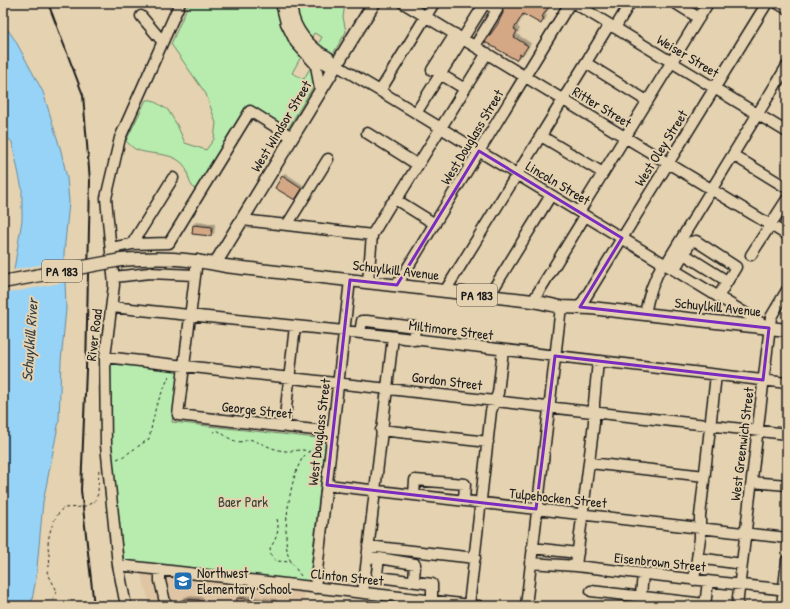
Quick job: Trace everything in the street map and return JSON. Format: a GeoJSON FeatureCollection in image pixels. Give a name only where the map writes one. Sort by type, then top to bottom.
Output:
{"type":"FeatureCollection","features":[{"type":"Feature","properties":{"kind":"main road","name":"West Windsor Street"},"geometry":{"type":"LineString","coordinates":[[215,264],[320,90],[334,64],[374,3]]}},
{"type":"Feature","properties":{"kind":"main road","name":"Schuylkill Avenue"},"geometry":{"type":"LineString","coordinates":[[3,282],[121,260],[152,258],[195,268],[215,264],[533,301],[561,307],[645,314],[787,330]]}},
{"type":"Feature","properties":{"kind":"street","name":"River Road"},"geometry":{"type":"LineString","coordinates":[[126,606],[118,565],[107,459],[104,390],[105,357],[112,307],[114,277],[106,198],[120,138],[180,3]]}},
{"type":"Feature","properties":{"kind":"street","name":"Lincoln Street"},"geometry":{"type":"LineString","coordinates":[[281,3],[286,23],[296,44],[316,65],[320,90]]}},
{"type":"Feature","properties":{"kind":"street","name":"Lincoln Street"},"geometry":{"type":"LineString","coordinates":[[291,3],[292,14],[304,38],[330,58],[334,64],[770,328]]}},
{"type":"Feature","properties":{"kind":"street","name":"Ritter Street"},"geometry":{"type":"LineString","coordinates":[[403,3],[787,235]]}},
{"type":"Feature","properties":{"kind":"street"},"geometry":{"type":"LineString","coordinates":[[380,91],[434,3]]}},
{"type":"Feature","properties":{"kind":"street"},"geometry":{"type":"LineString","coordinates":[[416,113],[436,72],[458,36],[485,3],[497,10],[476,46]]}},
{"type":"Feature","properties":{"kind":"street","name":"West Douglass Street"},"geometry":{"type":"LineString","coordinates":[[397,285],[570,3]]}},
{"type":"Feature","properties":{"kind":"street","name":"Weiser Street"},"geometry":{"type":"LineString","coordinates":[[574,3],[787,132]]}},
{"type":"Feature","properties":{"kind":"street"},"geometry":{"type":"LineString","coordinates":[[445,291],[586,63],[630,3]]}},
{"type":"Feature","properties":{"kind":"street"},"geometry":{"type":"LineString","coordinates":[[675,3],[699,18]]}},
{"type":"Feature","properties":{"kind":"street"},"geometry":{"type":"LineString","coordinates":[[533,301],[582,214],[603,173],[708,3]]}},
{"type":"Feature","properties":{"kind":"street","name":"West Oley Street"},"geometry":{"type":"LineString","coordinates":[[578,308],[767,3]]}},
{"type":"Feature","properties":{"kind":"street"},"geometry":{"type":"LineString","coordinates":[[777,3],[787,9]]}},
{"type":"Feature","properties":{"kind":"street"},"geometry":{"type":"LineString","coordinates":[[141,16],[162,41]]}},
{"type":"Feature","properties":{"kind":"street","name":"Lincoln Street"},"geometry":{"type":"LineString","coordinates":[[306,53],[328,65],[334,64]]}},
{"type":"Feature","properties":{"kind":"street"},"geometry":{"type":"LineString","coordinates":[[368,282],[372,235],[418,165],[487,53]]}},
{"type":"Feature","properties":{"kind":"street"},"geometry":{"type":"LineString","coordinates":[[586,63],[647,101]]}},
{"type":"Feature","properties":{"kind":"street"},"geometry":{"type":"LineString","coordinates":[[436,72],[464,89]]}},
{"type":"Feature","properties":{"kind":"street"},"geometry":{"type":"LineString","coordinates":[[668,266],[733,155],[785,74]]}},
{"type":"Feature","properties":{"kind":"street"},"geometry":{"type":"LineString","coordinates":[[111,248],[132,244],[169,244],[250,111],[292,137]]}},
{"type":"Feature","properties":{"kind":"street"},"geometry":{"type":"LineString","coordinates":[[367,133],[418,165]]}},
{"type":"Feature","properties":{"kind":"street"},"geometry":{"type":"LineString","coordinates":[[542,136],[603,173]]}},
{"type":"Feature","properties":{"kind":"street"},"geometry":{"type":"LineString","coordinates":[[733,155],[787,188]]}},
{"type":"Feature","properties":{"kind":"street"},"geometry":{"type":"LineString","coordinates":[[287,225],[328,158]]}},
{"type":"Feature","properties":{"kind":"street"},"geometry":{"type":"LineString","coordinates":[[132,244],[173,178]]}},
{"type":"Feature","properties":{"kind":"street"},"geometry":{"type":"LineString","coordinates":[[489,296],[551,195]]}},
{"type":"Feature","properties":{"kind":"street"},"geometry":{"type":"LineString","coordinates":[[751,255],[787,199]]}},
{"type":"Feature","properties":{"kind":"street"},"geometry":{"type":"LineString","coordinates":[[395,200],[435,224]]}},
{"type":"Feature","properties":{"kind":"street"},"geometry":{"type":"LineString","coordinates":[[242,220],[372,235]]}},
{"type":"Feature","properties":{"kind":"street"},"geometry":{"type":"LineString","coordinates":[[645,314],[647,301],[655,278],[684,254],[691,242],[696,241],[734,265],[735,268],[718,297]]}},
{"type":"Feature","properties":{"kind":"street"},"geometry":{"type":"LineString","coordinates":[[684,254],[728,281]]}},
{"type":"Feature","properties":{"kind":"street"},"geometry":{"type":"LineString","coordinates":[[179,365],[189,316],[195,268]]}},
{"type":"Feature","properties":{"kind":"street","name":"Schuylkill Avenue"},"geometry":{"type":"LineString","coordinates":[[114,277],[195,268]]}},
{"type":"Feature","properties":{"kind":"street","name":"West Douglass Street"},"geometry":{"type":"LineString","coordinates":[[311,587],[326,485],[350,280]]}},
{"type":"Feature","properties":{"kind":"street","name":"West Greenwich Street"},"geometry":{"type":"LineString","coordinates":[[737,606],[771,317],[787,292]]}},
{"type":"Feature","properties":{"kind":"street","name":"Miltimore Street"},"geometry":{"type":"LineString","coordinates":[[112,307],[344,331],[787,383]]}},
{"type":"Feature","properties":{"kind":"street"},"geometry":{"type":"LineString","coordinates":[[526,606],[536,509],[561,307]]}},
{"type":"Feature","properties":{"kind":"street"},"geometry":{"type":"LineString","coordinates":[[360,333],[362,321],[415,327],[414,340]]}},
{"type":"Feature","properties":{"kind":"street"},"geometry":{"type":"LineString","coordinates":[[284,426],[295,326]]}},
{"type":"Feature","properties":{"kind":"street"},"geometry":{"type":"LineString","coordinates":[[363,593],[393,337]]}},
{"type":"Feature","properties":{"kind":"street"},"geometry":{"type":"LineString","coordinates":[[474,606],[475,558],[481,503],[492,412],[498,393],[503,350]]}},
{"type":"Feature","properties":{"kind":"street","name":"Gordon Street"},"geometry":{"type":"LineString","coordinates":[[105,357],[338,382],[787,434]]}},
{"type":"Feature","properties":{"kind":"street"},"geometry":{"type":"LineString","coordinates":[[576,566],[590,463],[598,361]]}},
{"type":"Feature","properties":{"kind":"street","name":"George Street"},"geometry":{"type":"LineString","coordinates":[[179,365],[178,415],[284,426],[332,434]]}},
{"type":"Feature","properties":{"kind":"street"},"geometry":{"type":"LineString","coordinates":[[694,580],[698,558],[716,375]]}},
{"type":"Feature","properties":{"kind":"street"},"geometry":{"type":"LineString","coordinates":[[382,430],[488,442]]}},
{"type":"Feature","properties":{"kind":"street"},"geometry":{"type":"LineString","coordinates":[[590,463],[705,476]]}},
{"type":"Feature","properties":{"kind":"street"},"geometry":{"type":"LineString","coordinates":[[414,495],[415,480],[465,484],[464,501]]}},
{"type":"Feature","properties":{"kind":"street"},"geometry":{"type":"LineString","coordinates":[[752,482],[787,485]]}},
{"type":"Feature","properties":{"kind":"street","name":"Tulpehocken Street"},"geometry":{"type":"LineString","coordinates":[[326,485],[787,538]]}},
{"type":"Feature","properties":{"kind":"street"},"geometry":{"type":"LineString","coordinates":[[368,546],[475,558]]}},
{"type":"Feature","properties":{"kind":"street"},"geometry":{"type":"LineString","coordinates":[[532,548],[578,553]]}},
{"type":"Feature","properties":{"kind":"street"},"geometry":{"type":"LineString","coordinates":[[414,581],[415,564],[418,562],[419,552]]}},
{"type":"Feature","properties":{"kind":"street"},"geometry":{"type":"LineString","coordinates":[[367,557],[415,564]]}},
{"type":"Feature","properties":{"kind":"street"},"geometry":{"type":"LineString","coordinates":[[378,558],[377,573],[379,577],[432,584],[432,601]]}},
{"type":"Feature","properties":{"kind":"street"},"geometry":{"type":"LineString","coordinates":[[698,558],[742,564]]}},
{"type":"Feature","properties":{"kind":"street"},"geometry":{"type":"LineString","coordinates":[[782,606],[785,590],[787,560]]}},
{"type":"Feature","properties":{"kind":"street","name":"Eisenbrown Street"},"geometry":{"type":"LineString","coordinates":[[530,563],[576,566],[785,590]]}},
{"type":"Feature","properties":{"kind":"street","name":"Clinton Street"},"geometry":{"type":"LineString","coordinates":[[118,565],[474,606]]}},
{"type":"Feature","properties":{"kind":"street"},"geometry":{"type":"LineString","coordinates":[[160,570],[160,580],[166,606]]}},
{"type":"Feature","properties":{"kind":"street"},"geometry":{"type":"LineString","coordinates":[[640,601],[643,574]]}},
{"type":"Feature","properties":{"kind":"street"},"geometry":{"type":"LineString","coordinates":[[591,591],[640,601],[705,605],[708,581]]}},
{"type":"Feature","properties":{"kind":"path"},"geometry":{"type":"LineString","coordinates":[[53,606],[52,602],[57,591],[47,572],[51,564],[48,545],[50,530],[55,519],[63,508],[82,507],[94,502],[98,494],[100,462],[107,459],[124,456],[149,439],[152,434],[156,406],[179,365]]}},
{"type":"Feature","properties":{"kind":"path"},"geometry":{"type":"LineString","coordinates":[[213,433],[217,430],[232,441],[244,442],[248,439],[264,443],[274,450],[291,451],[303,449],[309,452]]}},
{"type":"Feature","properties":{"kind":"path"},"geometry":{"type":"LineString","coordinates":[[311,587],[289,558],[285,532],[295,474],[306,454],[332,434]]}},
{"type":"Feature","properties":{"kind":"path"},"geometry":{"type":"LineString","coordinates":[[277,519],[278,525],[276,541],[270,548],[271,555],[276,561],[292,562]]}},
{"type":"Feature","properties":{"kind":"highlighted area"},"geometry":{"type":"Polygon","coordinates":[[[479,151],[622,238],[580,307],[769,328],[763,380],[555,356],[536,509],[327,485],[350,280],[397,285],[479,151]]]}},
{"type":"Feature","properties":{"kind":"shaded area","name":"Northwest Elementary School"},"geometry":{"type":"Polygon","coordinates":[[[140,572],[305,591],[303,606],[151,606],[140,572]]]}},
{"type":"Feature","properties":{"kind":"green space"},"geometry":{"type":"Polygon","coordinates":[[[189,3],[345,3],[343,17],[346,32],[287,130],[248,105],[196,190],[189,180],[186,169],[177,159],[135,149],[126,141],[146,100],[152,100],[168,110],[185,143],[206,150],[214,139],[216,123],[206,94],[171,44],[189,3]],[[314,33],[305,50],[313,54],[322,37],[314,33]],[[303,53],[292,73],[304,79],[315,59],[303,53]]]}},
{"type":"Feature","properties":{"kind":"green space","name":"Baer Park"},"geometry":{"type":"Polygon","coordinates":[[[111,362],[179,369],[172,422],[326,439],[309,584],[124,561],[108,435],[111,362]]]}},
{"type":"Feature","properties":{"kind":"water","name":"Schuylkill River"},"geometry":{"type":"Polygon","coordinates":[[[3,23],[15,40],[43,92],[61,151],[67,178],[69,202],[64,253],[66,309],[61,361],[59,421],[43,502],[36,578],[31,606],[3,606],[3,307],[5,294],[13,276],[22,220],[22,189],[12,142],[3,134],[3,23]]]}},
{"type":"Feature","properties":{"kind":"pier"},"geometry":{"type":"Polygon","coordinates":[[[66,260],[66,282],[3,294],[12,270],[66,260]]]}},
{"type":"Feature","properties":{"kind":"building"},"geometry":{"type":"Polygon","coordinates":[[[504,3],[551,3],[542,17],[544,18],[541,24],[523,14],[514,29],[517,31],[514,37],[528,46],[522,55],[520,54],[516,60],[485,42],[497,25],[503,13],[502,6],[504,3]]]}},
{"type":"Feature","properties":{"kind":"building"},"geometry":{"type":"Polygon","coordinates":[[[282,176],[302,189],[295,200],[275,188],[282,176]]]}},
{"type":"Feature","properties":{"kind":"building"},"geometry":{"type":"Polygon","coordinates":[[[787,211],[787,226],[780,222],[787,211]]]}},
{"type":"Feature","properties":{"kind":"building"},"geometry":{"type":"Polygon","coordinates":[[[193,225],[212,227],[211,236],[192,234],[193,225]]]}},
{"type":"Feature","properties":{"kind":"building"},"geometry":{"type":"Polygon","coordinates":[[[237,598],[274,602],[274,606],[236,606],[237,598]]]}},
{"type":"Feature","properties":{"kind":"building"},"geometry":{"type":"Polygon","coordinates":[[[185,599],[199,600],[208,606],[172,606],[185,599]]]}},
{"type":"Feature","properties":{"kind":"railway"},"geometry":{"type":"LineString","coordinates":[[48,3],[83,95],[90,181],[86,370],[81,490],[94,606]]}},
{"type":"Feature","properties":{"kind":"place","name":"Northwest Elementary School"},"geometry":{"type":"Point","coordinates":[183,581]}}]}
